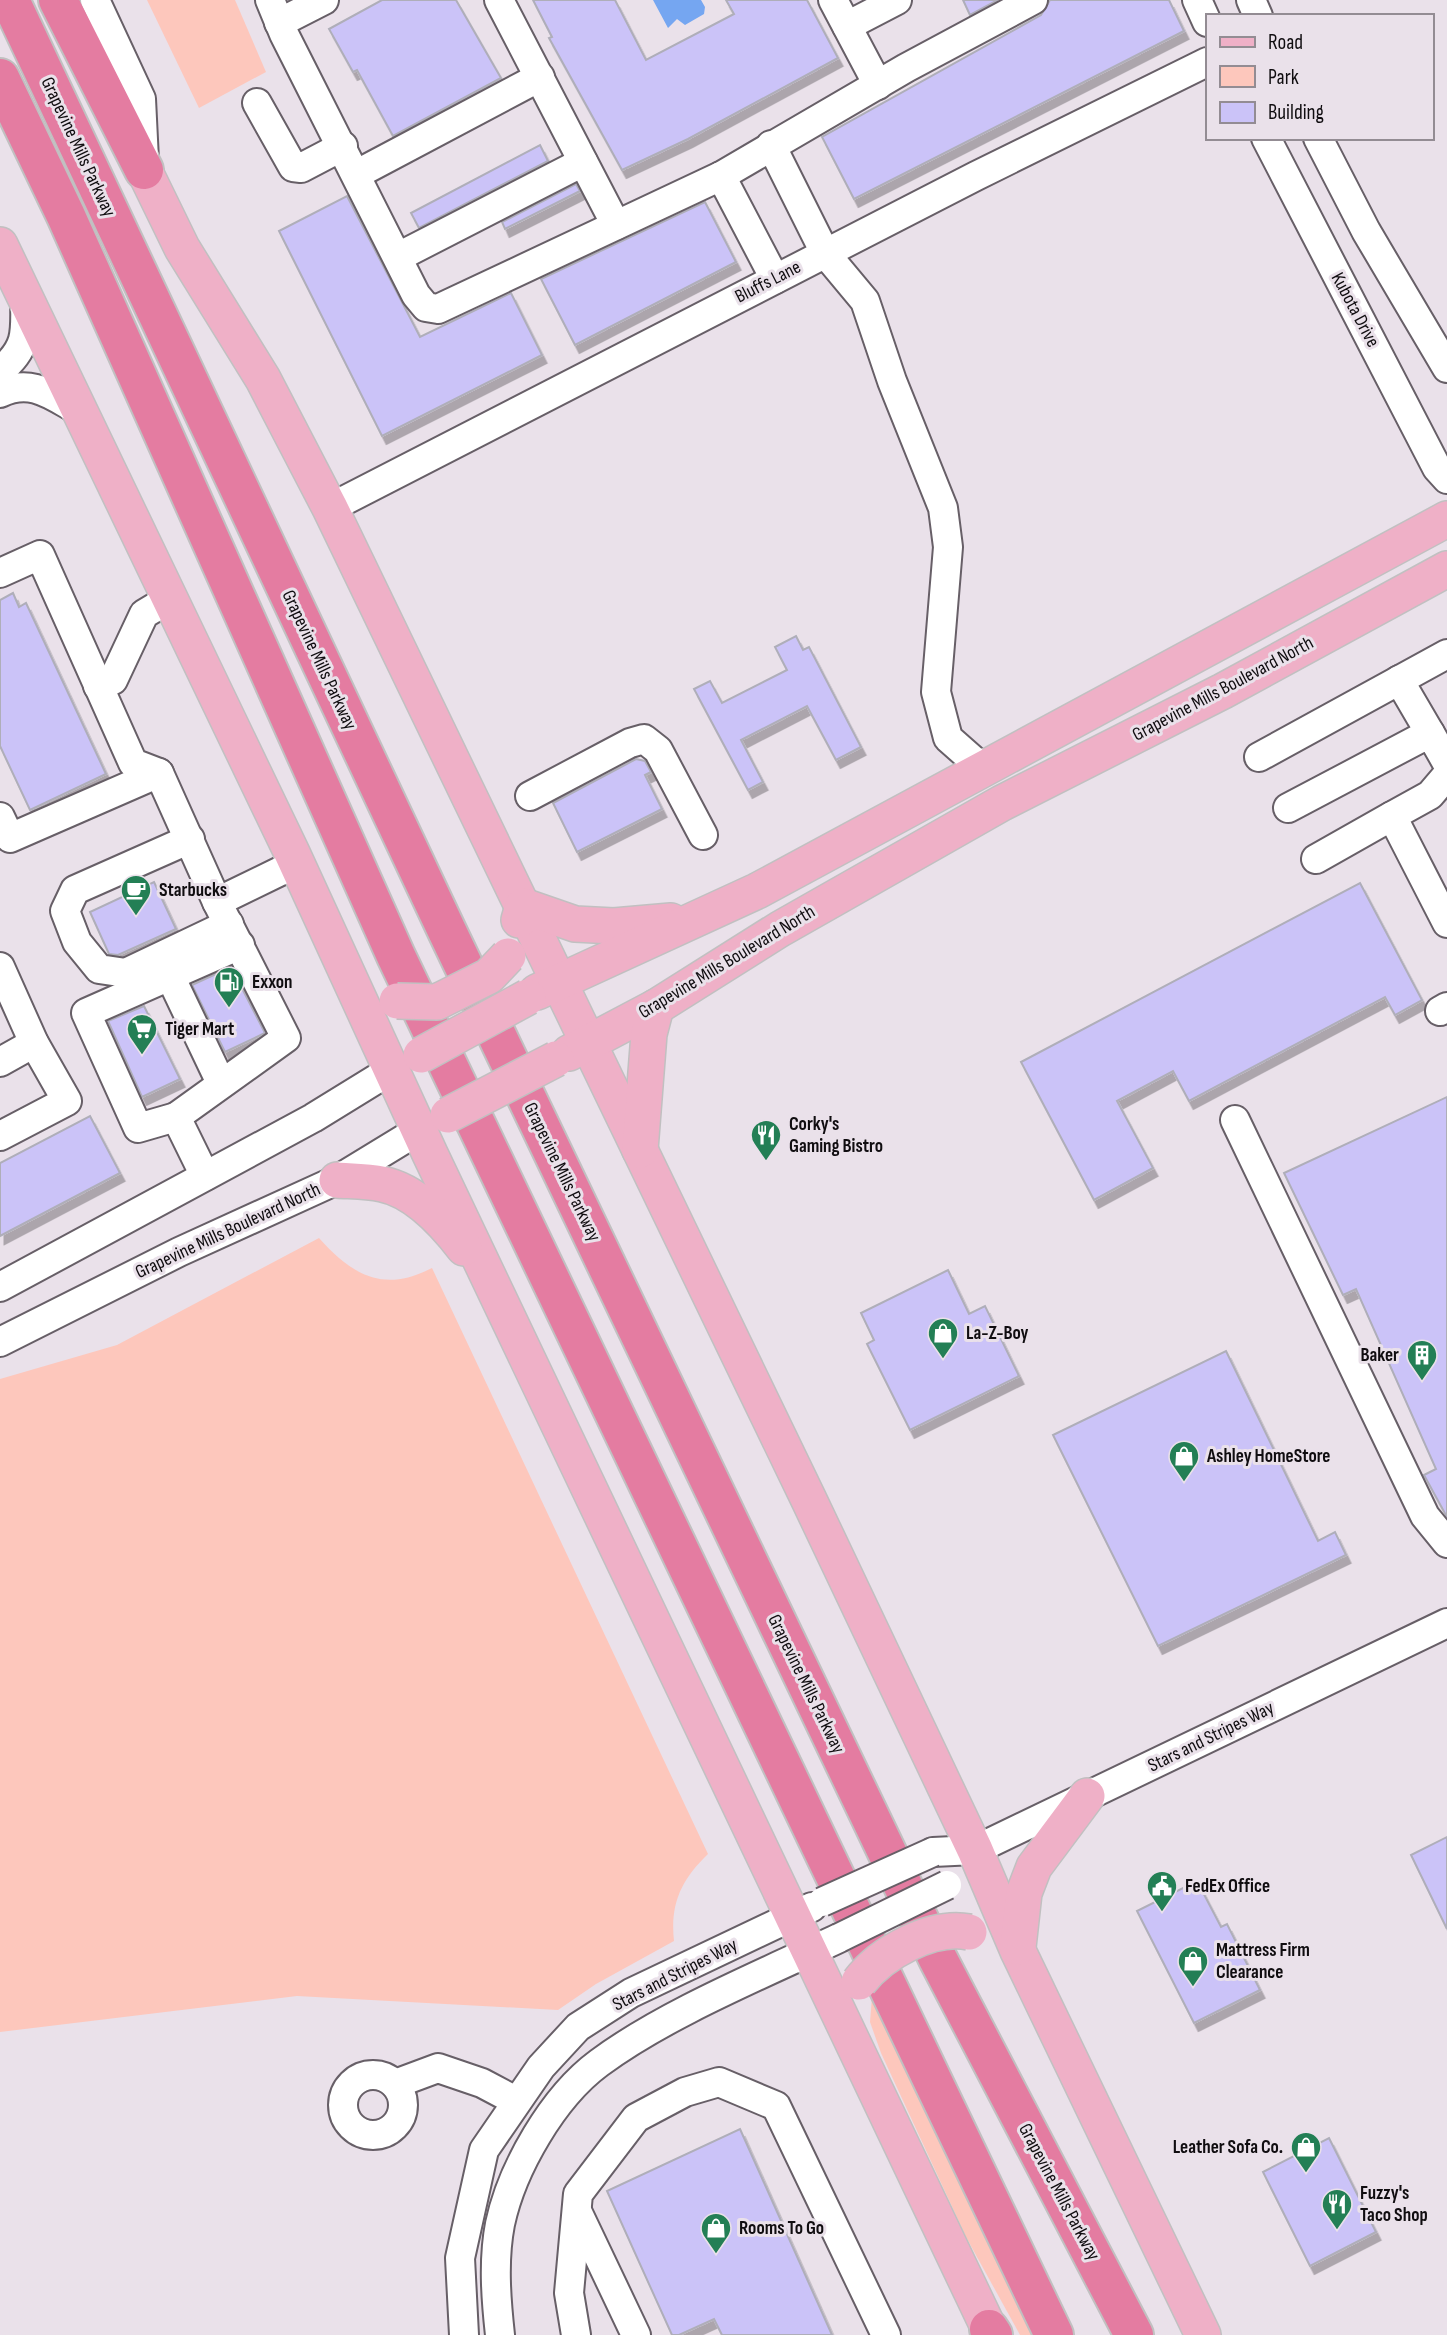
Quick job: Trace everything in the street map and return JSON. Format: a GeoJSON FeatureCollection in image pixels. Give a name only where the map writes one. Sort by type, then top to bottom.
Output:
{"type":"FeatureCollection","features":[{"type":"Feature","properties":{"kind":"highway","name":"Grapevine Mills Parkway"},"geometry":{"type":"LineString","coordinates":[[10,0],[435,906],[932,1946],[1134,2335]]}},
{"type":"Feature","properties":{"kind":"highway"},"geometry":{"type":"LineString","coordinates":[[58,0],[144,170]]}},
{"type":"Feature","properties":{"kind":"highway"},"geometry":{"type":"LineString","coordinates":[[0,78],[66,216],[396,956],[1054,2335]]}},
{"type":"Feature","properties":{"kind":"main road"},"geometry":{"type":"LineString","coordinates":[[144,170],[182,248],[263,379],[330,508],[523,906],[542,990],[588,1043],[975,1850],[1018,1951],[1203,2335]]}},
{"type":"Feature","properties":{"kind":"main road"},"geometry":{"type":"LineString","coordinates":[[0,245],[349,974],[406,1062],[433,1122],[492,1286],[991,2333]]}},
{"type":"Feature","properties":{"kind":"main road"},"geometry":{"type":"LineString","coordinates":[[406,1062],[542,990],[757,891],[1447,519]]}},
{"type":"Feature","properties":{"kind":"main road","name":"Grapevine Mills Boulevard North"},"geometry":{"type":"LineString","coordinates":[[433,1122],[656,1007],[780,929],[1002,803],[1223,691],[1447,569]]}},
{"type":"Feature","properties":{"kind":"main road"},"geometry":{"type":"LineString","coordinates":[[982,768],[1002,803]]}},
{"type":"Feature","properties":{"kind":"main road"},"geometry":{"type":"LineString","coordinates":[[523,906],[575,923],[614,926],[695,919]]}},
{"type":"Feature","properties":{"kind":"main road"},"geometry":{"type":"LineString","coordinates":[[349,974],[397,1001],[437,1002],[489,976],[508,956],[523,906]]}},
{"type":"Feature","properties":{"kind":"main road"},"geometry":{"type":"LineString","coordinates":[[640,1150],[649,1034],[656,1007]]}},
{"type":"Feature","properties":{"kind":"main road"},"geometry":{"type":"LineString","coordinates":[[337,1180],[383,1184],[413,1197],[451,1231],[492,1286]]}},
{"type":"Feature","properties":{"kind":"main road"},"geometry":{"type":"LineString","coordinates":[[1018,1951],[1024,1893],[1034,1867],[1087,1796]]}},
{"type":"Feature","properties":{"kind":"main road"},"geometry":{"type":"LineString","coordinates":[[841,2021],[859,1982],[882,1958],[939,1931],[969,1932],[1018,1951]]}},
{"type":"Feature","properties":{"kind":"street"},"geometry":{"type":"LineString","coordinates":[[95,0],[141,99],[144,170]]}},
{"type":"Feature","properties":{"kind":"street"},"geometry":{"type":"LineString","coordinates":[[324,0],[275,11],[398,257],[426,307],[438,309],[722,176],[771,145],[1033,0]]}},
{"type":"Feature","properties":{"kind":"street"},"geometry":{"type":"LineString","coordinates":[[499,0],[616,225]]}},
{"type":"Feature","properties":{"kind":"street"},"geometry":{"type":"LineString","coordinates":[[833,0],[878,85]]}},
{"type":"Feature","properties":{"kind":"street"},"geometry":{"type":"LineString","coordinates":[[847,26],[897,0]]}},
{"type":"Feature","properties":{"kind":"street"},"geometry":{"type":"LineString","coordinates":[[1197,0],[1206,20]]}},
{"type":"Feature","properties":{"kind":"street","name":"Bluffs Lane"},"geometry":{"type":"LineString","coordinates":[[330,508],[825,253],[1206,62]]}},
{"type":"Feature","properties":{"kind":"street"},"geometry":{"type":"LineString","coordinates":[[357,174],[540,78]]}},
{"type":"Feature","properties":{"kind":"street"},"geometry":{"type":"LineString","coordinates":[[257,103],[293,167],[301,168],[343,146]]}},
{"type":"Feature","properties":{"kind":"street","name":"Kubota Drive"},"geometry":{"type":"LineString","coordinates":[[1267,140],[1437,468],[1447,479]]}},
{"type":"Feature","properties":{"kind":"street"},"geometry":{"type":"LineString","coordinates":[[1319,140],[1366,231],[1447,368]]}},
{"type":"Feature","properties":{"kind":"street"},"geometry":{"type":"LineString","coordinates":[[771,145],[825,253],[865,301],[892,381],[943,508],[948,547],[936,692],[948,738],[982,768]]}},
{"type":"Feature","properties":{"kind":"street"},"geometry":{"type":"LineString","coordinates":[[398,257],[583,162]]}},
{"type":"Feature","properties":{"kind":"street"},"geometry":{"type":"LineString","coordinates":[[722,176],[775,279]]}},
{"type":"Feature","properties":{"kind":"street"},"geometry":{"type":"LineString","coordinates":[[0,372],[9,365],[26,338],[24,294]]}},
{"type":"Feature","properties":{"kind":"street"},"geometry":{"type":"LineString","coordinates":[[0,393],[21,386],[38,387],[78,410]]}},
{"type":"Feature","properties":{"kind":"street"},"geometry":{"type":"LineString","coordinates":[[0,573],[40,555],[133,762],[159,773],[229,924],[286,1038],[176,1117],[138,1128],[86,1013],[170,976],[229,924],[297,863]]}},
{"type":"Feature","properties":{"kind":"street"},"geometry":{"type":"LineString","coordinates":[[99,686],[113,680],[144,614],[169,599]]}},
{"type":"Feature","properties":{"kind":"street"},"geometry":{"type":"LineString","coordinates":[[1259,757],[1447,653]]}},
{"type":"Feature","properties":{"kind":"street"},"geometry":{"type":"LineString","coordinates":[[1399,680],[1447,763]]}},
{"type":"Feature","properties":{"kind":"street"},"geometry":{"type":"LineString","coordinates":[[1288,808],[1430,733]]}},
{"type":"Feature","properties":{"kind":"street"},"geometry":{"type":"LineString","coordinates":[[530,796],[630,743],[644,739],[658,750],[703,835]]}},
{"type":"Feature","properties":{"kind":"street"},"geometry":{"type":"LineString","coordinates":[[0,817],[10,838],[159,773]]}},
{"type":"Feature","properties":{"kind":"street"},"geometry":{"type":"LineString","coordinates":[[1316,859],[1430,795],[1447,775]]}},
{"type":"Feature","properties":{"kind":"street"},"geometry":{"type":"LineString","coordinates":[[1392,816],[1447,923]]}},
{"type":"Feature","properties":{"kind":"street"},"geometry":{"type":"LineString","coordinates":[[190,839],[75,890],[65,911],[77,942],[99,969],[126,972],[229,924]]}},
{"type":"Feature","properties":{"kind":"street"},"geometry":{"type":"LineString","coordinates":[[0,967],[34,1043],[67,1101],[0,1136]]}},
{"type":"Feature","properties":{"kind":"street"},"geometry":{"type":"LineString","coordinates":[[170,976],[221,1083]]}},
{"type":"Feature","properties":{"kind":"street"},"geometry":{"type":"LineString","coordinates":[[0,1062],[34,1043]]}},
{"type":"Feature","properties":{"kind":"street"},"geometry":{"type":"LineString","coordinates":[[0,1287],[205,1176],[406,1062]]}},
{"type":"Feature","properties":{"kind":"street"},"geometry":{"type":"LineString","coordinates":[[176,1117],[205,1176]]}},
{"type":"Feature","properties":{"kind":"street"},"geometry":{"type":"LineString","coordinates":[[1235,1120],[1425,1517],[1447,1543]]}},
{"type":"Feature","properties":{"kind":"street","name":"Grapevine Mills Boulevard North"},"geometry":{"type":"LineString","coordinates":[[0,1342],[179,1252],[337,1180],[433,1122]]}},
{"type":"Feature","properties":{"kind":"street","name":"Stars and Stripes Way"},"geometry":{"type":"LineString","coordinates":[[464,2335],[460,2258],[484,2150],[541,2067],[579,2027],[631,1993],[822,1902],[933,1852],[975,1850],[1447,1623]]}},
{"type":"Feature","properties":{"kind":"street","name":"Stars and Stripes Way"},"geometry":{"type":"LineString","coordinates":[[500,2335],[495,2294],[500,2224],[521,2166],[551,2112],[597,2064],[657,2027],[947,1885],[975,1850]]}},
{"type":"Feature","properties":{"kind":"street"},"geometry":{"type":"LineString","coordinates":[[395,2084],[438,2068],[481,2083],[516,2101]]}},
{"type":"Feature","properties":{"kind":"street"},"geometry":{"type":"LineString","coordinates":[[576,2335],[569,2293],[578,2194],[636,2119],[685,2092],[719,2082],[776,2106],[886,2335]]}},
{"type":"Feature","properties":{"kind":"street"},"geometry":{"type":"LineString","coordinates":[[576,2211],[636,2335]]}},
{"type":"Feature","properties":{"kind":"green space"},"geometry":{"type":"Polygon","coordinates":[[[147,0],[235,0],[266,72],[199,108],[147,0]]]}},
{"type":"Feature","properties":{"kind":"green space"},"geometry":{"type":"Polygon","coordinates":[[[319,1238],[344,1262],[370,1277],[399,1279],[432,1268],[708,1854],[691,1873],[679,1893],[674,1915],[674,1941],[596,1984],[558,2010],[297,1996],[0,2032],[0,1379],[117,1345],[319,1238]]]}},
{"type":"Feature","properties":{"kind":"green space"},"geometry":{"type":"Polygon","coordinates":[[[872,1997],[1036,2335],[1020,2335],[966,2237],[881,2053],[870,2022],[872,1997]]]}},
{"type":"Feature","properties":{"kind":"water"},"geometry":{"type":"Polygon","coordinates":[[[653,0],[701,0],[705,7],[704,14],[685,25],[677,19],[668,28],[653,0]]]}},
{"type":"Feature","properties":{"kind":"building"},"geometry":{"type":"Polygon","coordinates":[[[382,0],[456,0],[501,78],[393,136],[357,70],[353,72],[329,29],[382,0]]]}},
{"type":"Feature","properties":{"kind":"building"},"geometry":{"type":"Polygon","coordinates":[[[533,0],[615,0],[646,60],[734,14],[726,0],[807,0],[838,58],[688,139],[622,170],[549,38],[552,37],[533,0]]]}},
{"type":"Feature","properties":{"kind":"building"},"geometry":{"type":"Polygon","coordinates":[[[963,0],[998,0],[970,15],[963,0]]]}},
{"type":"Feature","properties":{"kind":"building"},"geometry":{"type":"Polygon","coordinates":[[[1050,0],[1169,0],[1184,31],[854,199],[822,137],[1041,15],[1050,0]]]}},
{"type":"Feature","properties":{"kind":"building"},"geometry":{"type":"Polygon","coordinates":[[[540,145],[548,161],[419,228],[411,213],[540,145]]]}},
{"type":"Feature","properties":{"kind":"building"},"geometry":{"type":"Polygon","coordinates":[[[576,184],[580,191],[505,229],[502,222],[576,184]]]}},
{"type":"Feature","properties":{"kind":"building"},"geometry":{"type":"Polygon","coordinates":[[[347,196],[420,337],[511,293],[542,355],[382,436],[279,231],[347,196]]]}},
{"type":"Feature","properties":{"kind":"building"},"geometry":{"type":"Polygon","coordinates":[[[705,202],[736,262],[575,345],[541,279],[705,202]]]}},
{"type":"Feature","properties":{"kind":"building"},"geometry":{"type":"Polygon","coordinates":[[[13,593],[19,607],[26,603],[106,774],[30,810],[0,746],[0,600],[13,593]]]}},
{"type":"Feature","properties":{"kind":"building"},"geometry":{"type":"Polygon","coordinates":[[[796,636],[803,650],[809,647],[861,747],[836,760],[807,706],[741,740],[763,782],[748,790],[694,689],[710,681],[722,703],[787,670],[775,647],[796,636]]]}},
{"type":"Feature","properties":{"kind":"building"},"geometry":{"type":"Polygon","coordinates":[[[636,759],[645,761],[651,772],[645,775],[662,809],[577,852],[553,803],[636,759]]]}},
{"type":"Feature","properties":{"kind":"building"},"geometry":{"type":"Polygon","coordinates":[[[154,882],[176,929],[118,955],[109,954],[90,912],[154,882]]]}},
{"type":"Feature","properties":{"kind":"building"},"geometry":{"type":"Polygon","coordinates":[[[1360,883],[1422,1000],[1395,1015],[1385,997],[1189,1101],[1173,1071],[1117,1101],[1153,1168],[1094,1200],[1021,1062],[1360,883]]]}},
{"type":"Feature","properties":{"kind":"building","name":"Exxon"},"geometry":{"type":"Polygon","coordinates":[[[231,967],[265,1033],[225,1052],[192,985],[231,967]]]}},
{"type":"Feature","properties":{"kind":"building"},"geometry":{"type":"Polygon","coordinates":[[[144,1006],[180,1079],[142,1097],[108,1021],[144,1006]]]}},
{"type":"Feature","properties":{"kind":"building"},"geometry":{"type":"Polygon","coordinates":[[[1447,1097],[1447,1517],[1424,1475],[1436,1469],[1356,1289],[1343,1295],[1284,1173],[1447,1097]]]}},
{"type":"Feature","properties":{"kind":"building"},"geometry":{"type":"Polygon","coordinates":[[[90,1116],[120,1173],[0,1236],[0,1163],[90,1116]]]}},
{"type":"Feature","properties":{"kind":"building","name":"La-Z-Boy"},"geometry":{"type":"Polygon","coordinates":[[[948,1270],[969,1314],[985,1306],[1019,1376],[910,1430],[867,1344],[874,1340],[861,1313],[948,1270]]]}},
{"type":"Feature","properties":{"kind":"building","name":"Ashley HomeStore"},"geometry":{"type":"Polygon","coordinates":[[[1226,1351],[1318,1541],[1335,1532],[1346,1555],[1158,1646],[1053,1435],[1226,1351]]]}},
{"type":"Feature","properties":{"kind":"building"},"geometry":{"type":"Polygon","coordinates":[[[1447,1837],[1447,1929],[1411,1855],[1447,1837]]]}},
{"type":"Feature","properties":{"kind":"building"},"geometry":{"type":"Polygon","coordinates":[[[1197,1881],[1221,1927],[1227,1924],[1260,1990],[1194,2023],[1137,1911],[1197,1881]]]}},
{"type":"Feature","properties":{"kind":"building","name":"Rooms To Go"},"geometry":{"type":"Polygon","coordinates":[[[740,2129],[832,2335],[722,2335],[714,2319],[679,2335],[672,2335],[607,2191],[740,2129]]]}},
{"type":"Feature","properties":{"kind":"building"},"geometry":{"type":"Polygon","coordinates":[[[1329,2138],[1376,2232],[1310,2266],[1263,2172],[1329,2138]]]}},
{"type":"Feature","properties":{"kind":"place","name":"Starbucks"},"geometry":{"type":"Point","coordinates":[136,917]}},
{"type":"Feature","properties":{"kind":"place","name":"Exxon"},"geometry":{"type":"Point","coordinates":[229,1009]}},
{"type":"Feature","properties":{"kind":"place","name":"Tiger Mart"},"geometry":{"type":"Point","coordinates":[142,1056]}},
{"type":"Feature","properties":{"kind":"place","name":"Corky's Gaming Bistro"},"geometry":{"type":"Point","coordinates":[766,1162]}},
{"type":"Feature","properties":{"kind":"place","name":"La-Z-Boy"},"geometry":{"type":"Point","coordinates":[943,1360]}},
{"type":"Feature","properties":{"kind":"place","name":"Baker"},"geometry":{"type":"Point","coordinates":[1422,1382]}},
{"type":"Feature","properties":{"kind":"place","name":"Ashley HomeStore"},"geometry":{"type":"Point","coordinates":[1184,1483]}},
{"type":"Feature","properties":{"kind":"place","name":"FedEx Office"},"geometry":{"type":"Point","coordinates":[1162,1913]}},
{"type":"Feature","properties":{"kind":"place","name":"Mattress Firm Clearance"},"geometry":{"type":"Point","coordinates":[1193,1988]}},
{"type":"Feature","properties":{"kind":"place","name":"Leather Sofa Co."},"geometry":{"type":"Point","coordinates":[1306,2174]}},
{"type":"Feature","properties":{"kind":"place","name":"Fuzzy's Taco Shop"},"geometry":{"type":"Point","coordinates":[1337,2231]}},
{"type":"Feature","properties":{"kind":"place","name":"Rooms To Go"},"geometry":{"type":"Point","coordinates":[716,2255]}}]}
